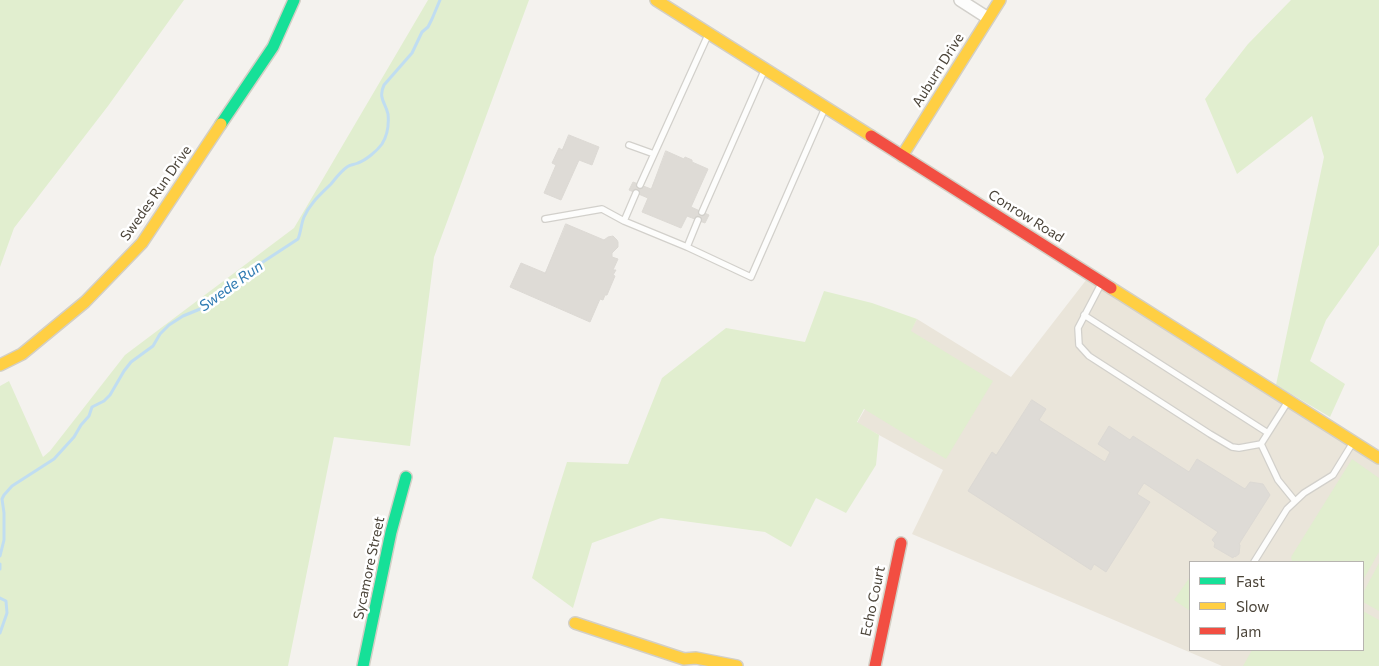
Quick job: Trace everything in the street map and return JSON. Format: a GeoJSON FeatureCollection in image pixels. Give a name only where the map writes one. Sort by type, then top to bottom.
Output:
{"type":"FeatureCollection","features":[{"type":"Feature","properties":{"kind":"street","name":"Swedes Run Drive"},"geometry":{"type":"LineString","coordinates":[[0,365],[22,354],[85,302],[142,243],[273,47],[294,0]]}},
{"type":"Feature","properties":{"kind":"street","name":"Conrow Road"},"geometry":{"type":"LineString","coordinates":[[656,0],[1379,458]]}},
{"type":"Feature","properties":{"kind":"street"},"geometry":{"type":"LineString","coordinates":[[960,0],[988,18]]}},
{"type":"Feature","properties":{"kind":"street","name":"Auburn Drive"},"geometry":{"type":"LineString","coordinates":[[902,156],[1000,0]]}},
{"type":"Feature","properties":{"kind":"street","name":"Sycamore Street"},"geometry":{"type":"LineString","coordinates":[[363,666],[391,532],[406,477]]}},
{"type":"Feature","properties":{"kind":"street","name":"Echo Court"},"geometry":{"type":"LineString","coordinates":[[874,666],[901,543]]}},
{"type":"Feature","properties":{"kind":"street"},"geometry":{"type":"LineString","coordinates":[[575,623],[684,659]]}},
{"type":"Feature","properties":{"kind":"street"},"geometry":{"type":"LineString","coordinates":[[673,666],[679,660],[696,658],[737,666]]}},
{"type":"Feature","properties":{"kind":"lane"},"geometry":{"type":"LineString","coordinates":[[640,185],[709,33]]}},
{"type":"Feature","properties":{"kind":"lane"},"geometry":{"type":"LineString","coordinates":[[702,212],[765,69]]}},
{"type":"Feature","properties":{"kind":"lane"},"geometry":{"type":"LineString","coordinates":[[545,219],[602,209],[624,221],[687,247],[751,277],[826,107]]}},
{"type":"Feature","properties":{"kind":"lane"},"geometry":{"type":"LineString","coordinates":[[629,144],[654,154]]}},
{"type":"Feature","properties":{"kind":"lane"},"geometry":{"type":"LineString","coordinates":[[624,221],[636,193]]}},
{"type":"Feature","properties":{"kind":"lane"},"geometry":{"type":"LineString","coordinates":[[687,247],[698,220]]}},
{"type":"Feature","properties":{"kind":"lane"},"geometry":{"type":"LineString","coordinates":[[1102,282],[1078,328],[1079,345],[1089,356],[1210,434],[1232,447],[1239,448],[1261,444],[1289,401]]}},
{"type":"Feature","properties":{"kind":"lane"},"geometry":{"type":"LineString","coordinates":[[1084,315],[1268,433]]}},
{"type":"Feature","properties":{"kind":"lane"},"geometry":{"type":"LineString","coordinates":[[1255,561],[1287,509],[1304,493],[1333,475],[1353,442]]}},
{"type":"Feature","properties":{"kind":"lane"},"geometry":{"type":"LineString","coordinates":[[1261,444],[1278,480],[1295,501]]}},
{"type":"Feature","properties":{"kind":"shaded area"},"geometry":{"type":"Polygon","coordinates":[[[1090,275],[1379,458],[1379,666],[1222,666],[912,534],[943,470],[857,423],[917,319],[1011,377],[1090,275]]]}},
{"type":"Feature","properties":{"kind":"green space"},"geometry":{"type":"Polygon","coordinates":[[[0,0],[184,0],[108,106],[14,228],[0,267],[0,0]]]}},
{"type":"Feature","properties":{"kind":"green space"},"geometry":{"type":"Polygon","coordinates":[[[428,0],[529,0],[434,257],[410,446],[334,437],[288,666],[0,666],[0,386],[9,381],[43,457],[50,451],[125,355],[294,228],[428,0]]]}},
{"type":"Feature","properties":{"kind":"green space"},"geometry":{"type":"Polygon","coordinates":[[[1291,0],[1379,0],[1379,245],[1326,320],[1310,361],[1345,384],[1330,417],[1276,385],[1324,157],[1312,116],[1237,174],[1205,99],[1248,44],[1291,0]]]}},
{"type":"Feature","properties":{"kind":"green space"},"geometry":{"type":"Polygon","coordinates":[[[824,291],[872,303],[917,319],[911,331],[993,381],[946,459],[864,409],[857,422],[879,435],[876,465],[846,513],[816,498],[791,547],[765,532],[661,518],[592,543],[573,608],[532,578],[567,462],[628,464],[662,378],[726,328],[805,342],[824,291]]]}},
{"type":"Feature","properties":{"kind":"green space"},"geometry":{"type":"Polygon","coordinates":[[[1352,459],[1379,478],[1379,552],[1364,578],[1364,561],[1292,561],[1291,557],[1352,459]]]}},
{"type":"Feature","properties":{"kind":"green space"},"geometry":{"type":"Polygon","coordinates":[[[1379,563],[1379,611],[1364,603],[1364,591],[1379,563]]]}},
{"type":"Feature","properties":{"kind":"green space"},"geometry":{"type":"Polygon","coordinates":[[[1189,578],[1189,610],[1174,600],[1189,578]]]}},
{"type":"Feature","properties":{"kind":"green space"},"geometry":{"type":"Polygon","coordinates":[[[1364,612],[1379,620],[1379,666],[1243,666],[1251,651],[1364,651],[1364,612]]]}},
{"type":"Feature","properties":{"kind":"building"},"geometry":{"type":"Polygon","coordinates":[[[569,135],[599,147],[592,165],[579,160],[561,200],[544,193],[556,165],[552,163],[559,148],[562,150],[569,135]]]}},
{"type":"Feature","properties":{"kind":"building"},"geometry":{"type":"Polygon","coordinates":[[[666,151],[684,159],[685,157],[692,160],[692,162],[708,169],[691,207],[709,215],[705,223],[687,216],[681,228],[642,212],[648,198],[629,190],[633,182],[651,189],[666,151]]]}},
{"type":"Feature","properties":{"kind":"building"},"geometry":{"type":"Polygon","coordinates":[[[566,224],[604,240],[613,236],[618,242],[618,247],[612,253],[612,257],[618,259],[613,270],[616,270],[613,275],[615,276],[607,295],[605,295],[603,300],[600,299],[590,322],[510,287],[521,263],[545,273],[566,224]]]}},
{"type":"Feature","properties":{"kind":"building"},"geometry":{"type":"Polygon","coordinates":[[[1032,400],[1046,409],[1039,420],[1105,462],[1110,452],[1098,444],[1109,426],[1130,440],[1133,436],[1189,472],[1197,459],[1245,489],[1250,482],[1263,484],[1270,495],[1239,544],[1239,554],[1233,558],[1214,547],[1215,543],[1212,540],[1218,532],[1144,483],[1137,494],[1150,502],[1106,572],[1094,564],[1091,570],[968,491],[992,452],[996,455],[1032,400]]]}},
{"type":"Feature","properties":{"kind":"waterway","name":"Swede Run"},"geometry":{"type":"LineString","coordinates":[[0,556],[4,540],[2,499],[12,486],[54,459],[74,437],[89,416],[92,407],[104,401],[110,395],[131,362],[153,346],[160,334],[169,325],[183,316],[205,307],[226,292],[243,275],[298,239],[304,217],[316,199],[349,165],[357,164],[364,160],[380,147],[385,137],[388,122],[382,89],[412,53],[422,32],[428,27],[440,0]]}},
{"type":"Feature","properties":{"kind":"waterway","name":"Swede Run"},"geometry":{"type":"LineString","coordinates":[[0,564],[0,569]]}},
{"type":"Feature","properties":{"kind":"waterway","name":"Swede Run"},"geometry":{"type":"LineString","coordinates":[[0,598],[6,601],[7,613],[0,633]]}},
{"type":"Feature","properties":{"kind":"traffic: fast"},"geometry":{"type":"LineString","coordinates":[[221,124],[273,47],[294,0]]}},
{"type":"Feature","properties":{"kind":"traffic: fast"},"geometry":{"type":"LineString","coordinates":[[363,666],[391,532],[406,477]]}},
{"type":"Feature","properties":{"kind":"traffic: slow"},"geometry":{"type":"LineString","coordinates":[[656,0],[871,136]]}},
{"type":"Feature","properties":{"kind":"traffic: slow"},"geometry":{"type":"LineString","coordinates":[[902,156],[1000,0]]}},
{"type":"Feature","properties":{"kind":"traffic: slow"},"geometry":{"type":"LineString","coordinates":[[0,365],[22,354],[85,302],[142,243],[221,124]]}},
{"type":"Feature","properties":{"kind":"traffic: slow"},"geometry":{"type":"LineString","coordinates":[[1111,288],[1379,458]]}},
{"type":"Feature","properties":{"kind":"traffic: slow"},"geometry":{"type":"LineString","coordinates":[[575,623],[684,659],[696,658],[737,666]]}},
{"type":"Feature","properties":{"kind":"traffic: jam"},"geometry":{"type":"LineString","coordinates":[[871,136],[1111,288]]}},
{"type":"Feature","properties":{"kind":"traffic: jam"},"geometry":{"type":"LineString","coordinates":[[875,666],[901,543]]}}]}
